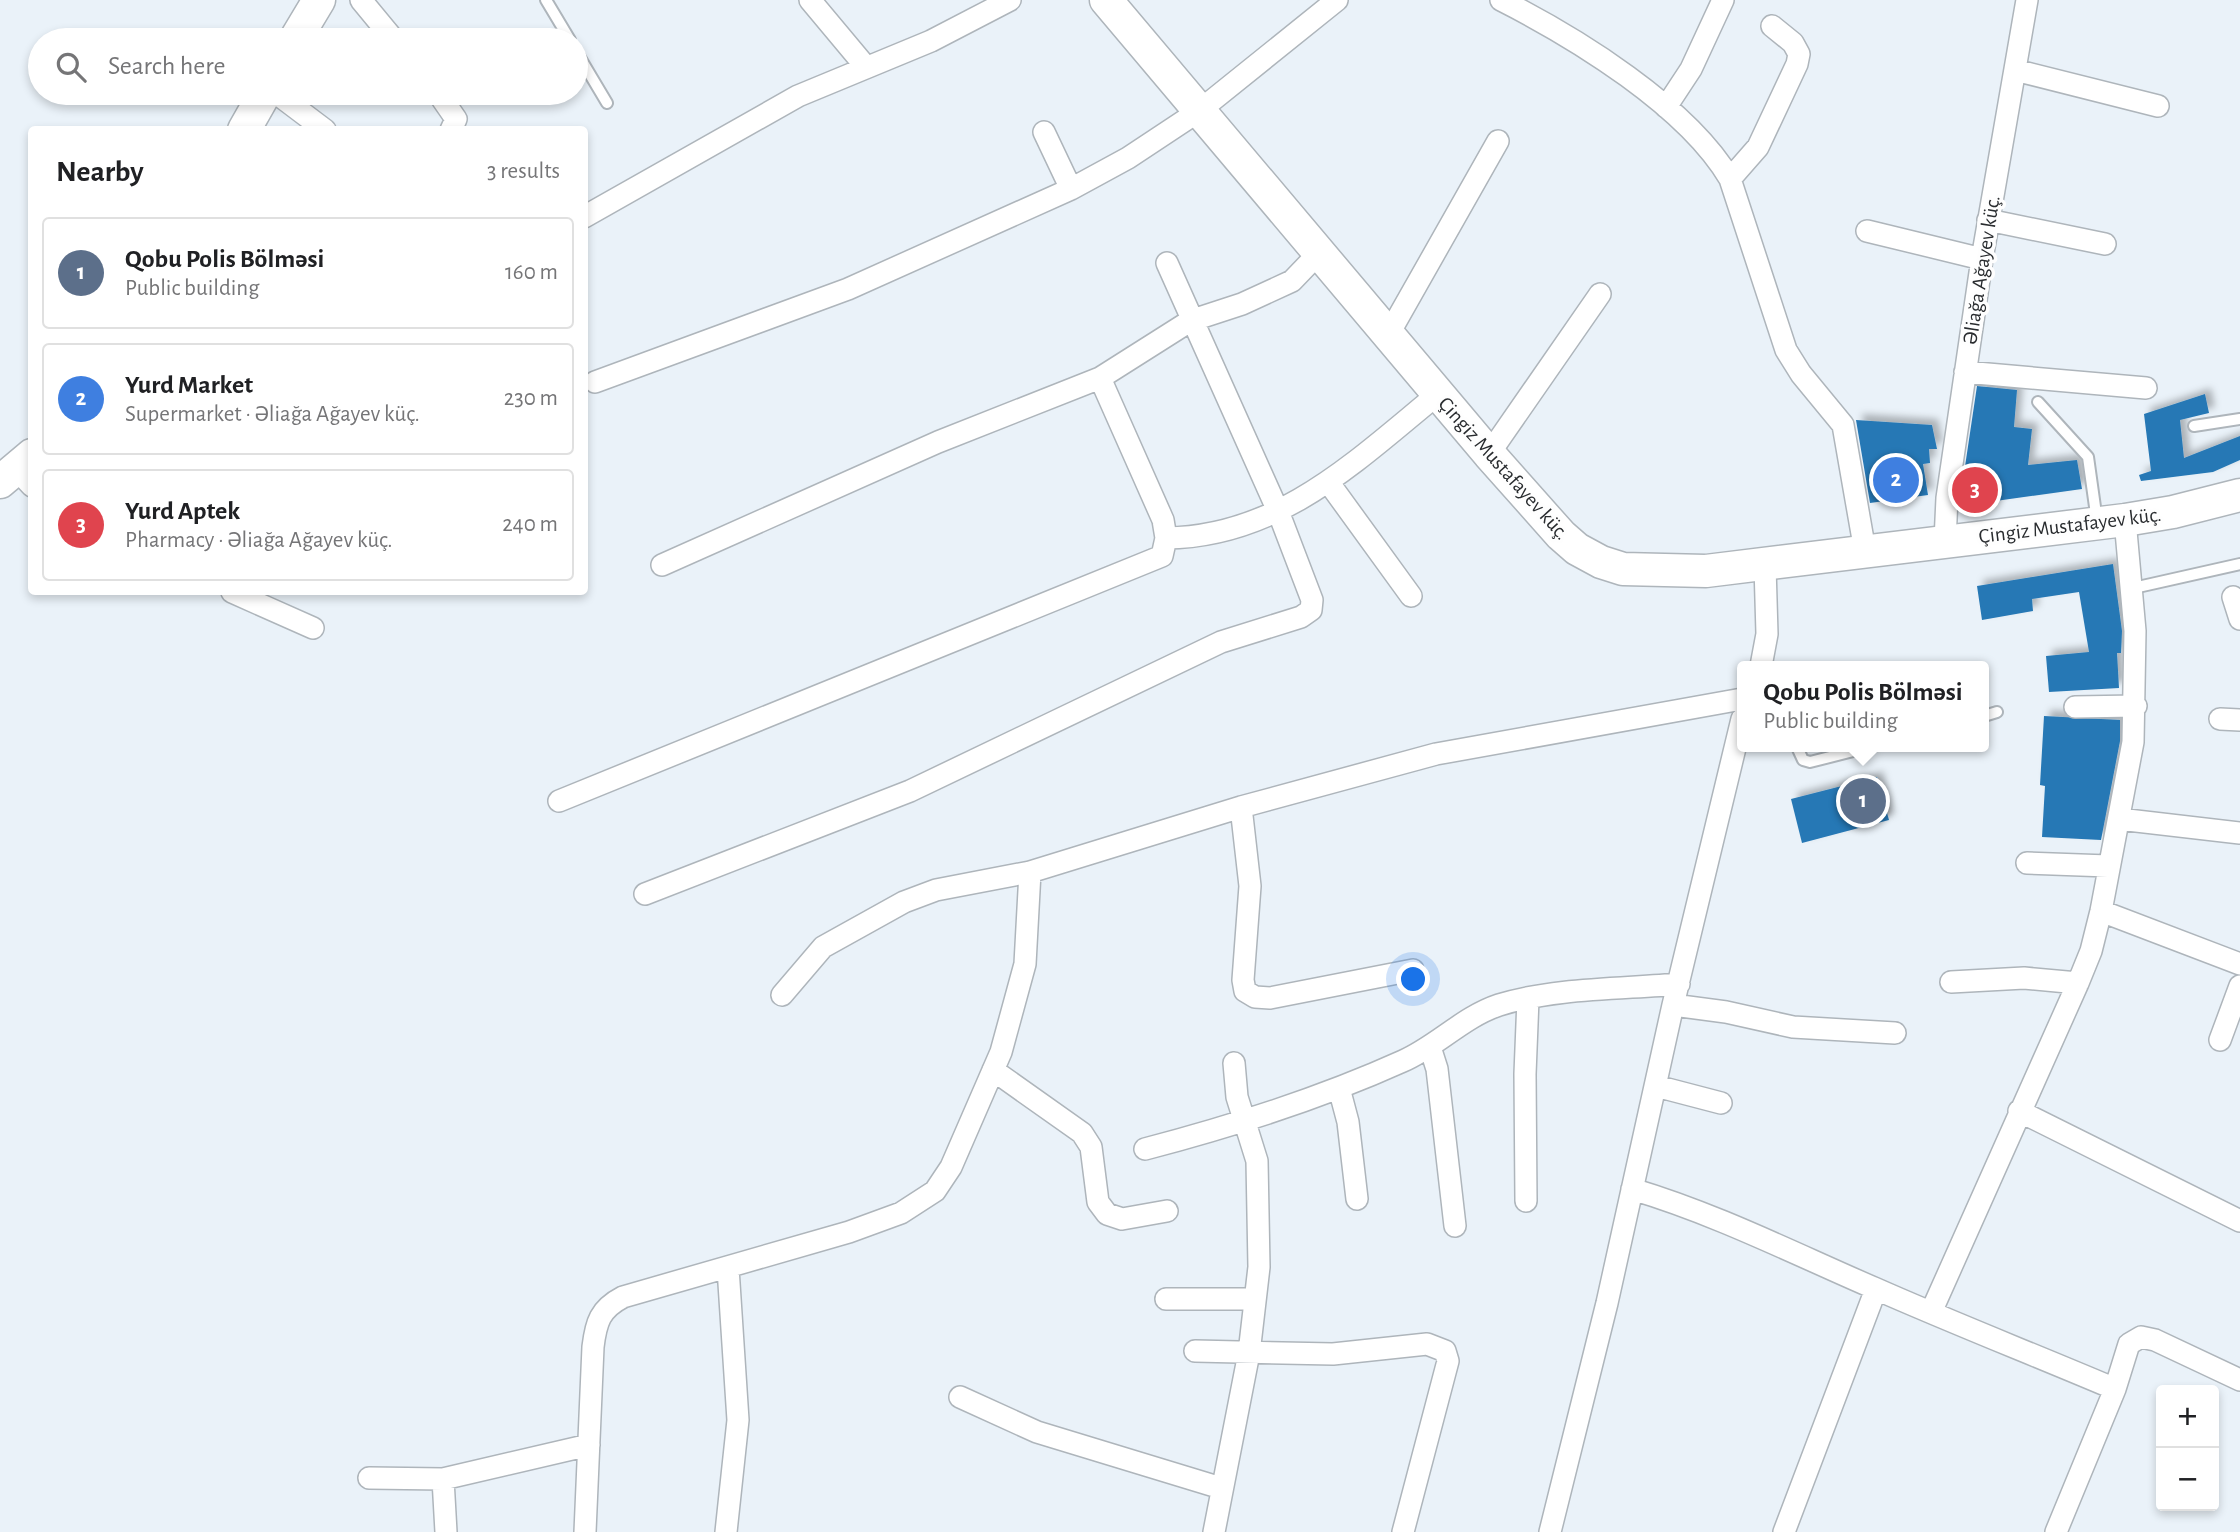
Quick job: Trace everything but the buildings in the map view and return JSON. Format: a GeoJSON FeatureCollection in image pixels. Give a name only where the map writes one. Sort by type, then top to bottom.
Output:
{"type":"FeatureCollection","features":[{"type":"Feature","properties":{"kind":"street"},"geometry":{"type":"LineString","coordinates":[[302,28],[319,0]]}},
{"type":"Feature","properties":{"kind":"street"},"geometry":{"type":"LineString","coordinates":[[361,0],[384,28]]}},
{"type":"Feature","properties":{"kind":"street"},"geometry":{"type":"LineString","coordinates":[[810,0],[866,68]]}},
{"type":"Feature","properties":{"kind":"street"},"geometry":{"type":"LineString","coordinates":[[588,215],[798,96],[931,41],[1010,0]]}},
{"type":"Feature","properties":{"kind":"street","name":"Çingiz Mustafayev küç."},"geometry":{"type":"LineString","coordinates":[[1106,0],[1387,337],[1489,454],[1561,535],[1577,549],[1601,562],[1623,569],[1668,572],[1765,566],[1865,551],[2111,522],[2174,512],[2240,495]]}},
{"type":"Feature","properties":{"kind":"street"},"geometry":{"type":"LineString","coordinates":[[595,382],[848,289],[1071,189],[1128,158],[1199,111],[1336,0]]}},
{"type":"Feature","properties":{"kind":"street"},"geometry":{"type":"LineString","coordinates":[[1666,107],[1691,69],[1723,0]]}},
{"type":"Feature","properties":{"kind":"street","name":"Əliağa Ağayev küç."},"geometry":{"type":"LineString","coordinates":[[1945,541],[1947,498],[1982,259],[2027,0]]}},
{"type":"Feature","properties":{"kind":"street"},"geometry":{"type":"LineString","coordinates":[[1514,3],[1594,52],[1666,107],[1718,158],[1731,179],[1786,350],[1801,374],[1843,425],[1865,551]]}},
{"type":"Feature","properties":{"kind":"street"},"geometry":{"type":"LineString","coordinates":[[1731,179],[1758,147],[1797,64],[1799,54],[1793,43],[1772,26]]}},
{"type":"Feature","properties":{"kind":"street"},"geometry":{"type":"LineString","coordinates":[[2015,70],[2158,106]]}},
{"type":"Feature","properties":{"kind":"street"},"geometry":{"type":"LineString","coordinates":[[246,126],[258,105]]}},
{"type":"Feature","properties":{"kind":"street"},"geometry":{"type":"LineString","coordinates":[[292,105],[320,126]]}},
{"type":"Feature","properties":{"kind":"street"},"geometry":{"type":"LineString","coordinates":[[448,105],[452,110],[455,126]]}},
{"type":"Feature","properties":{"kind":"street"},"geometry":{"type":"LineString","coordinates":[[1044,132],[1071,189]]}},
{"type":"Feature","properties":{"kind":"street"},"geometry":{"type":"LineString","coordinates":[[1387,337],[1498,141]]}},
{"type":"Feature","properties":{"kind":"street"},"geometry":{"type":"LineString","coordinates":[[1988,220],[2105,244]]}},
{"type":"Feature","properties":{"kind":"street"},"geometry":{"type":"LineString","coordinates":[[1867,231],[1982,259]]}},
{"type":"Feature","properties":{"kind":"street"},"geometry":{"type":"LineString","coordinates":[[662,565],[938,442],[1100,378],[1191,321],[1242,304],[1292,281],[1318,254]]}},
{"type":"Feature","properties":{"kind":"street"},"geometry":{"type":"LineString","coordinates":[[645,894],[909,791],[1221,642],[1301,617],[1311,610],[1312,600],[1278,511],[1167,263]]}},
{"type":"Feature","properties":{"kind":"street"},"geometry":{"type":"LineString","coordinates":[[1489,454],[1600,294]]}},
{"type":"Feature","properties":{"kind":"street"},"geometry":{"type":"LineString","coordinates":[[1965,372],[2146,387]]}},
{"type":"Feature","properties":{"kind":"street"},"geometry":{"type":"LineString","coordinates":[[559,801],[1162,556],[1166,538],[1163,520],[1100,378]]}},
{"type":"Feature","properties":{"kind":"street"},"geometry":{"type":"LineString","coordinates":[[1166,538],[1194,537],[1278,511],[1329,483],[1438,394]]}},
{"type":"Feature","properties":{"kind":"street"},"geometry":{"type":"LineString","coordinates":[[1329,483],[1411,596]]}},
{"type":"Feature","properties":{"kind":"street"},"geometry":{"type":"LineString","coordinates":[[1932,1310],[2078,983],[2091,951],[2101,911],[2133,743],[2136,706],[2135,631],[2129,589],[2111,522]]}},
{"type":"Feature","properties":{"kind":"street"},"geometry":{"type":"LineString","coordinates":[[1765,566],[1766,661]]}},
{"type":"Feature","properties":{"kind":"street"},"geometry":{"type":"LineString","coordinates":[[239,595],[313,628]]}},
{"type":"Feature","properties":{"kind":"street"},"geometry":{"type":"LineString","coordinates":[[2233,597],[2240,620]]}},
{"type":"Feature","properties":{"kind":"street"},"geometry":{"type":"LineString","coordinates":[[782,995],[823,947],[904,902],[936,890],[1030,872],[1241,807],[1436,754],[1737,700]]}},
{"type":"Feature","properties":{"kind":"street"},"geometry":{"type":"LineString","coordinates":[[2075,707],[2136,706]]}},
{"type":"Feature","properties":{"kind":"street"},"geometry":{"type":"LineString","coordinates":[[1550,1532],[1590,1378],[1673,1005],[1737,740]]}},
{"type":"Feature","properties":{"kind":"street"},"geometry":{"type":"LineString","coordinates":[[1241,807],[1250,886],[1243,980],[1245,991],[1255,997],[1270,998],[1413,970]]}},
{"type":"Feature","properties":{"kind":"street"},"geometry":{"type":"LineString","coordinates":[[2119,820],[2240,833]]}},
{"type":"Feature","properties":{"kind":"street"},"geometry":{"type":"LineString","coordinates":[[2027,863],[2108,866]]}},
{"type":"Feature","properties":{"kind":"street"},"geometry":{"type":"LineString","coordinates":[[586,1532],[593,1347],[596,1324],[603,1310],[623,1297],[728,1268],[901,1213],[935,1191],[951,1167],[1001,1052],[1025,964],[1030,872]]}},
{"type":"Feature","properties":{"kind":"street"},"geometry":{"type":"LineString","coordinates":[[2101,911],[2240,964]]}},
{"type":"Feature","properties":{"kind":"street"},"geometry":{"type":"LineString","coordinates":[[1951,982],[2024,978],[2078,983]]}},
{"type":"Feature","properties":{"kind":"street"},"geometry":{"type":"LineString","coordinates":[[1145,1149],[1243,1123],[1339,1088],[1430,1047],[1465,1020],[1499,1005],[1528,999],[1679,984]]}},
{"type":"Feature","properties":{"kind":"street"},"geometry":{"type":"LineString","coordinates":[[2220,1040],[2240,986]]}},
{"type":"Feature","properties":{"kind":"street"},"geometry":{"type":"LineString","coordinates":[[1527,1201],[1525,1074],[1528,999]]}},
{"type":"Feature","properties":{"kind":"street"},"geometry":{"type":"LineString","coordinates":[[1673,1005],[1726,1012],[1793,1027],[1895,1033]]}},
{"type":"Feature","properties":{"kind":"street"},"geometry":{"type":"LineString","coordinates":[[1430,1047],[1437,1069],[1455,1226]]}},
{"type":"Feature","properties":{"kind":"street"},"geometry":{"type":"LineString","coordinates":[[1214,1532],[1249,1353],[1255,1299],[1260,1185],[1253,1143],[1243,1123],[1234,1063]]}},
{"type":"Feature","properties":{"kind":"street"},"geometry":{"type":"LineString","coordinates":[[993,1070],[1082,1133],[1091,1147],[1098,1202],[1107,1214],[1122,1219],[1167,1211]]}},
{"type":"Feature","properties":{"kind":"street"},"geometry":{"type":"LineString","coordinates":[[1656,1086],[1721,1103]]}},
{"type":"Feature","properties":{"kind":"street"},"geometry":{"type":"LineString","coordinates":[[1339,1088],[1349,1122],[1357,1199]]}},
{"type":"Feature","properties":{"kind":"street"},"geometry":{"type":"LineString","coordinates":[[2019,1111],[2240,1222]]}},
{"type":"Feature","properties":{"kind":"street"},"geometry":{"type":"LineString","coordinates":[[1632,1189],[1679,1203],[1749,1231],[1876,1289],[1932,1310],[2115,1390]]}},
{"type":"Feature","properties":{"kind":"street"},"geometry":{"type":"LineString","coordinates":[[726,1532],[738,1420],[728,1268]]}},
{"type":"Feature","properties":{"kind":"street"},"geometry":{"type":"LineString","coordinates":[[1784,1532],[1876,1289]]}},
{"type":"Feature","properties":{"kind":"street"},"geometry":{"type":"LineString","coordinates":[[1166,1299],[1255,1299]]}},
{"type":"Feature","properties":{"kind":"street"},"geometry":{"type":"LineString","coordinates":[[2056,1532],[2115,1390],[2129,1345],[2141,1337],[2155,1340],[2240,1380]]}},
{"type":"Feature","properties":{"kind":"street"},"geometry":{"type":"LineString","coordinates":[[1195,1351],[1333,1354],[1427,1345],[1445,1351],[1448,1361],[1424,1462],[1403,1532]]}},
{"type":"Feature","properties":{"kind":"street"},"geometry":{"type":"LineString","coordinates":[[960,1397],[1038,1432],[1221,1488]]}},
{"type":"Feature","properties":{"kind":"street"},"geometry":{"type":"LineString","coordinates":[[369,1478],[443,1479],[589,1446]]}},
{"type":"Feature","properties":{"kind":"street"},"geometry":{"type":"LineString","coordinates":[[443,1479],[446,1532]]}},
{"type":"Feature","properties":{"kind":"lane"},"geometry":{"type":"LineString","coordinates":[[546,0],[563,28]]}},
{"type":"Feature","properties":{"kind":"lane"},"geometry":{"type":"LineString","coordinates":[[588,71],[607,103]]}},
{"type":"Feature","properties":{"kind":"lane"},"geometry":{"type":"LineString","coordinates":[[2038,402],[2088,457],[2111,522]]}},
{"type":"Feature","properties":{"kind":"lane"},"geometry":{"type":"LineString","coordinates":[[2193,426],[2240,419]]}},
{"type":"Feature","properties":{"kind":"lane"},"geometry":{"type":"LineString","coordinates":[[2129,589],[2240,564]]}},
{"type":"Feature","properties":{"kind":"lane"},"geometry":{"type":"LineString","coordinates":[[1989,714],[1997,712]]}},
{"type":"Feature","properties":{"kind":"lane"},"geometry":{"type":"LineString","coordinates":[[1799,752],[1803,760],[1810,762],[1849,752]]}},
{"type":"Feature","properties":{"kind":"place","name":"Yurd Market"},"geometry":{"type":"Point","coordinates":[1896,480]}},
{"type":"Feature","properties":{"kind":"place","name":"Yurd Aptek"},"geometry":{"type":"Point","coordinates":[1975,490]}},
{"type":"Feature","properties":{"kind":"place","name":"Qobu Polis Bölməsi"},"geometry":{"type":"Point","coordinates":[1863,801]}}]}
